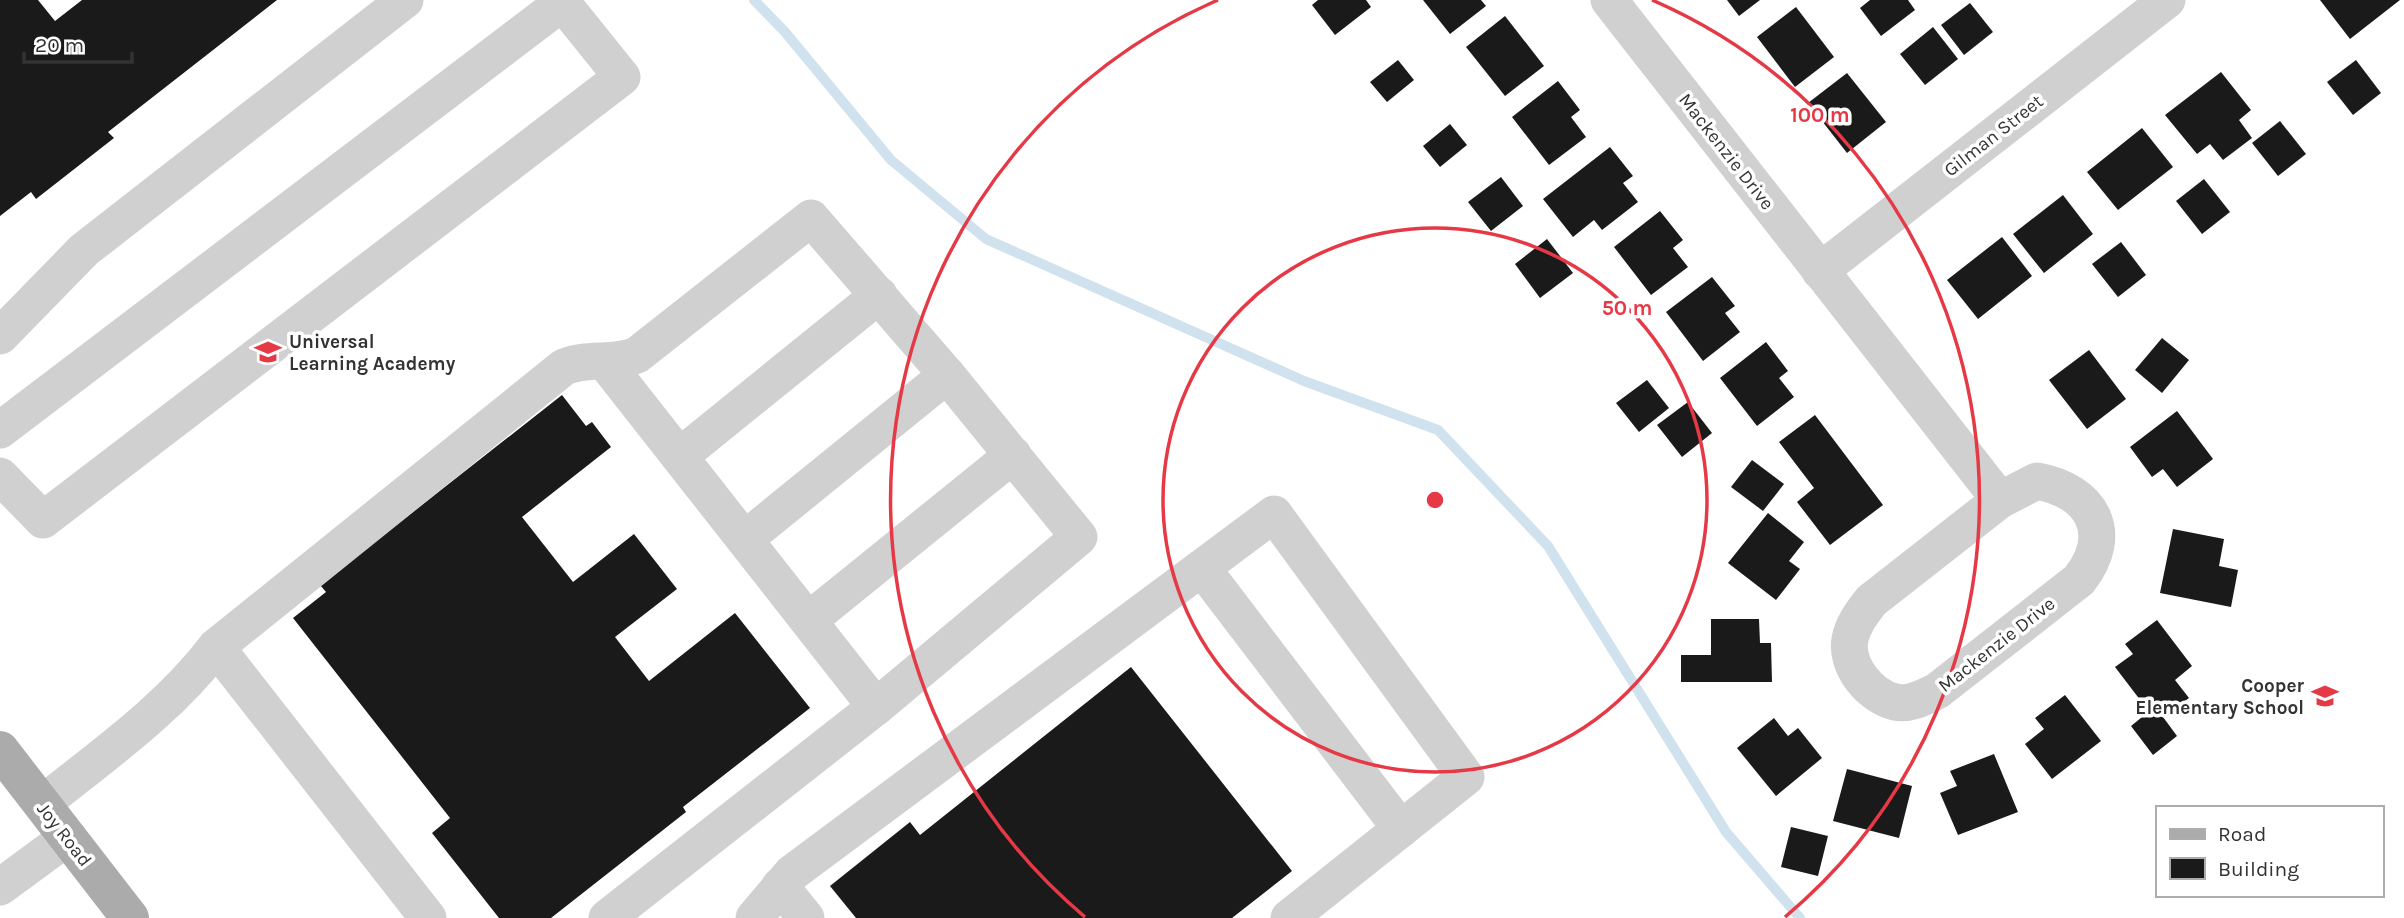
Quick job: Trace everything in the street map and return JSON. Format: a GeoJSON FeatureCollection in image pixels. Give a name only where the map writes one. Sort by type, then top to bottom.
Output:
{"type":"FeatureCollection","features":[{"type":"Feature","properties":{"kind":"main road","name":"Joy Road"},"geometry":{"type":"LineString","coordinates":[[0,750],[130,918]]}},
{"type":"Feature","properties":{"kind":"street"},"geometry":{"type":"LineString","coordinates":[[0,336],[84,250],[405,0]]}},
{"type":"Feature","properties":{"kind":"street","name":"Mackenzie Drive"},"geometry":{"type":"LineString","coordinates":[[1609,0],[2000,500]]}},
{"type":"Feature","properties":{"kind":"street","name":"Gilman Street"},"geometry":{"type":"LineString","coordinates":[[1820,271],[2167,0]]}},
{"type":"Feature","properties":{"kind":"street"},"geometry":{"type":"LineString","coordinates":[[0,430],[561,1],[622,77],[43,520],[0,476]]}},
{"type":"Feature","properties":{"kind":"street"},"geometry":{"type":"LineString","coordinates":[[42,804],[128,736],[194,676],[216,648],[564,368],[579,361],[605,362],[638,355],[811,218],[947,374],[1079,537],[876,707],[607,918]]}},
{"type":"Feature","properties":{"kind":"street"},"geometry":{"type":"LineString","coordinates":[[680,456],[879,295]]}},
{"type":"Feature","properties":{"kind":"street"},"geometry":{"type":"LineString","coordinates":[[605,362],[876,707]]}},
{"type":"Feature","properties":{"kind":"street"},"geometry":{"type":"LineString","coordinates":[[745,539],[947,374]]}},
{"type":"Feature","properties":{"kind":"street"},"geometry":{"type":"LineString","coordinates":[[809,620],[1013,455]]}},
{"type":"Feature","properties":{"kind":"street","name":"Mackenzie Drive"},"geometry":{"type":"LineString","coordinates":[[2037,481],[2065,489],[2083,500],[2094,518],[2097,537],[2097,548],[2091,565],[2079,580],[1937,691],[1916,701],[1895,702],[1874,692],[1859,676],[1852,659],[1849,642],[1856,620],[1871,601],[2000,500],[2037,481]]}},
{"type":"Feature","properties":{"kind":"street"},"geometry":{"type":"LineString","coordinates":[[754,918],[792,873],[1274,514],[1466,777],[1289,918]]}},
{"type":"Feature","properties":{"kind":"street"},"geometry":{"type":"LineString","coordinates":[[1202,568],[1401,829]]}},
{"type":"Feature","properties":{"kind":"street"},"geometry":{"type":"LineString","coordinates":[[216,648],[428,918]]}},
{"type":"Feature","properties":{"kind":"street"},"geometry":{"type":"LineString","coordinates":[[0,887],[68,837]]}},
{"type":"Feature","properties":{"kind":"street"},"geometry":{"type":"LineString","coordinates":[[780,886],[806,918]]}},
{"type":"Feature","properties":{"kind":"building"},"geometry":{"type":"Polygon","coordinates":[[[0,0],[38,0],[55,21],[82,0],[277,0],[108,132],[114,138],[36,199],[31,192],[0,216],[0,0]]]}},
{"type":"Feature","properties":{"kind":"building"},"geometry":{"type":"Polygon","coordinates":[[[1318,0],[1366,0],[1371,7],[1335,35],[1312,5],[1318,0]]]}},
{"type":"Feature","properties":{"kind":"building"},"geometry":{"type":"Polygon","coordinates":[[[1423,0],[1481,0],[1486,6],[1450,34],[1423,0]]]}},
{"type":"Feature","properties":{"kind":"building"},"geometry":{"type":"Polygon","coordinates":[[[1727,0],[1760,0],[1739,16],[1727,0]]]}},
{"type":"Feature","properties":{"kind":"building"},"geometry":{"type":"Polygon","coordinates":[[[1870,0],[1908,0],[1915,10],[1881,36],[1860,8],[1870,0]]]}},
{"type":"Feature","properties":{"kind":"building"},"geometry":{"type":"Polygon","coordinates":[[[2320,0],[2400,0],[2350,39],[2320,0]]]}},
{"type":"Feature","properties":{"kind":"building"},"geometry":{"type":"Polygon","coordinates":[[[1970,3],[1993,32],[1964,55],[1941,25],[1970,3]]]}},
{"type":"Feature","properties":{"kind":"building"},"geometry":{"type":"Polygon","coordinates":[[[1796,7],[1834,57],[1795,87],[1757,37],[1796,7]]]}},
{"type":"Feature","properties":{"kind":"building"},"geometry":{"type":"Polygon","coordinates":[[[1505,16],[1544,66],[1505,96],[1466,47],[1505,16]]]}},
{"type":"Feature","properties":{"kind":"building"},"geometry":{"type":"Polygon","coordinates":[[[1933,27],[1958,59],[1925,85],[1900,54],[1933,27]]]}},
{"type":"Feature","properties":{"kind":"building"},"geometry":{"type":"Polygon","coordinates":[[[1398,60],[1414,80],[1387,102],[1370,82],[1398,60]]]}},
{"type":"Feature","properties":{"kind":"building"},"geometry":{"type":"Polygon","coordinates":[[[2356,60],[2381,93],[2353,115],[2327,82],[2356,60]]]}},
{"type":"Feature","properties":{"kind":"building"},"geometry":{"type":"Polygon","coordinates":[[[2221,72],[2251,110],[2239,120],[2252,138],[2223,160],[2210,144],[2197,154],[2165,115],[2221,72]]]}},
{"type":"Feature","properties":{"kind":"building"},"geometry":{"type":"Polygon","coordinates":[[[1847,73],[1886,122],[1847,153],[1808,103],[1847,73]]]}},
{"type":"Feature","properties":{"kind":"building"},"geometry":{"type":"Polygon","coordinates":[[[1558,81],[1580,110],[1571,117],[1586,137],[1549,165],[1512,117],[1558,81]]]}},
{"type":"Feature","properties":{"kind":"building"},"geometry":{"type":"Polygon","coordinates":[[[2280,121],[2306,154],[2278,176],[2252,143],[2280,121]]]}},
{"type":"Feature","properties":{"kind":"building"},"geometry":{"type":"Polygon","coordinates":[[[1450,124],[1467,145],[1440,167],[1423,146],[1450,124]]]}},
{"type":"Feature","properties":{"kind":"building"},"geometry":{"type":"Polygon","coordinates":[[[2142,128],[2173,167],[2118,210],[2087,172],[2142,128]]]}},
{"type":"Feature","properties":{"kind":"building"},"geometry":{"type":"Polygon","coordinates":[[[1610,147],[1633,176],[1623,183],[1638,202],[1602,230],[1594,220],[1573,237],[1543,199],[1610,147]]]}},
{"type":"Feature","properties":{"kind":"building"},"geometry":{"type":"Polygon","coordinates":[[[1501,177],[1523,206],[1491,231],[1468,202],[1501,177]]]}},
{"type":"Feature","properties":{"kind":"building"},"geometry":{"type":"Polygon","coordinates":[[[2204,179],[2230,212],[2202,234],[2176,201],[2204,179]]]}},
{"type":"Feature","properties":{"kind":"building"},"geometry":{"type":"Polygon","coordinates":[[[2063,195],[2093,234],[2044,273],[2013,234],[2063,195]]]}},
{"type":"Feature","properties":{"kind":"building"},"geometry":{"type":"Polygon","coordinates":[[[1660,211],[1683,240],[1673,248],[1688,267],[1651,295],[1614,247],[1660,211]]]}},
{"type":"Feature","properties":{"kind":"building"},"geometry":{"type":"Polygon","coordinates":[[[2002,237],[2032,276],[1978,319],[1947,280],[2002,237]]]}},
{"type":"Feature","properties":{"kind":"building"},"geometry":{"type":"Polygon","coordinates":[[[1547,239],[1573,273],[1540,298],[1515,264],[1547,239]]]}},
{"type":"Feature","properties":{"kind":"building"},"geometry":{"type":"Polygon","coordinates":[[[2121,242],[2146,275],[2118,297],[2092,264],[2121,242]]]}},
{"type":"Feature","properties":{"kind":"building"},"geometry":{"type":"Polygon","coordinates":[[[1712,277],[1735,306],[1725,313],[1740,332],[1703,361],[1666,312],[1712,277]]]}},
{"type":"Feature","properties":{"kind":"building"},"geometry":{"type":"Polygon","coordinates":[[[2162,338],[2189,360],[2162,393],[2135,370],[2162,338]]]}},
{"type":"Feature","properties":{"kind":"building"},"geometry":{"type":"Polygon","coordinates":[[[1766,342],[1788,371],[1779,378],[1794,397],[1757,426],[1720,378],[1766,342]]]}},
{"type":"Feature","properties":{"kind":"building"},"geometry":{"type":"Polygon","coordinates":[[[2089,350],[2126,399],[2087,429],[2049,380],[2089,350]]]}},
{"type":"Feature","properties":{"kind":"building"},"geometry":{"type":"Polygon","coordinates":[[[1647,380],[1669,408],[1639,432],[1616,403],[1647,380]]]}},
{"type":"Feature","properties":{"kind":"building"},"geometry":{"type":"Polygon","coordinates":[[[562,395],[586,426],[592,422],[611,447],[522,517],[573,582],[634,534],[677,589],[615,637],[649,681],[735,613],[810,708],[683,807],[686,812],[551,918],[499,918],[432,833],[450,818],[293,618],[326,592],[320,585],[562,395]]]}},
{"type":"Feature","properties":{"kind":"building"},"geometry":{"type":"Polygon","coordinates":[[[1688,402],[1712,433],[1682,457],[1657,425],[1688,402]]]}},
{"type":"Feature","properties":{"kind":"building"},"geometry":{"type":"Polygon","coordinates":[[[2177,411],[2213,459],[2177,487],[2163,469],[2152,477],[2130,447],[2177,411]]]}},
{"type":"Feature","properties":{"kind":"building"},"geometry":{"type":"Polygon","coordinates":[[[1815,415],[1883,505],[1830,545],[1797,502],[1814,488],[1779,442],[1815,415]]]}},
{"type":"Feature","properties":{"kind":"building"},"geometry":{"type":"Polygon","coordinates":[[[1752,460],[1784,484],[1763,511],[1731,487],[1752,460]]]}},
{"type":"Feature","properties":{"kind":"building"},"geometry":{"type":"Polygon","coordinates":[[[1768,513],[1804,542],[1789,561],[1800,569],[1776,600],[1728,563],[1768,513]]]}},
{"type":"Feature","properties":{"kind":"building"},"geometry":{"type":"Polygon","coordinates":[[[2173,529],[2224,539],[2219,566],[2238,570],[2231,607],[2160,593],[2173,529]]]}},
{"type":"Feature","properties":{"kind":"building"},"geometry":{"type":"Polygon","coordinates":[[[1711,619],[1759,619],[1760,643],[1771,643],[1772,682],[1681,682],[1681,655],[1711,655],[1711,619]]]}},
{"type":"Feature","properties":{"kind":"building"},"geometry":{"type":"Polygon","coordinates":[[[2157,620],[2192,666],[2175,680],[2189,698],[2163,717],[2177,736],[2153,755],[2131,726],[2152,709],[2147,703],[2144,705],[2115,667],[2133,654],[2125,644],[2157,620]]]}},
{"type":"Feature","properties":{"kind":"building"},"geometry":{"type":"Polygon","coordinates":[[[1131,667],[1292,871],[1232,918],[856,918],[830,886],[910,822],[920,835],[1131,667]]]}},
{"type":"Feature","properties":{"kind":"building"},"geometry":{"type":"Polygon","coordinates":[[[2065,695],[2101,741],[2052,779],[2025,744],[2044,729],[2035,718],[2065,695]]]}},
{"type":"Feature","properties":{"kind":"building"},"geometry":{"type":"Polygon","coordinates":[[[1774,718],[1788,736],[1798,728],[1822,758],[1776,796],[1737,748],[1774,718]]]}},
{"type":"Feature","properties":{"kind":"building"},"geometry":{"type":"Polygon","coordinates":[[[1994,754],[2018,812],[1958,835],[1940,793],[1957,786],[1950,771],[1994,754]]]}},
{"type":"Feature","properties":{"kind":"building"},"geometry":{"type":"Polygon","coordinates":[[[1847,769],[1912,786],[1899,838],[1833,821],[1847,769]]]}},
{"type":"Feature","properties":{"kind":"building"},"geometry":{"type":"Polygon","coordinates":[[[1791,827],[1828,836],[1818,876],[1781,867],[1791,827]]]}},
{"type":"Feature","properties":{"kind":"waterway"},"geometry":{"type":"LineString","coordinates":[[754,0],[785,32],[891,160],[986,239],[1304,381],[1438,430],[1548,546],[1726,832],[1800,918]]}},
{"type":"Feature","properties":{"kind":"place","name":"Universal Learning Academy"},"geometry":{"type":"Point","coordinates":[268,352]}},
{"type":"Feature","properties":{"kind":"place","name":"Cooper Elementary School"},"geometry":{"type":"Point","coordinates":[2325,696]}}]}
